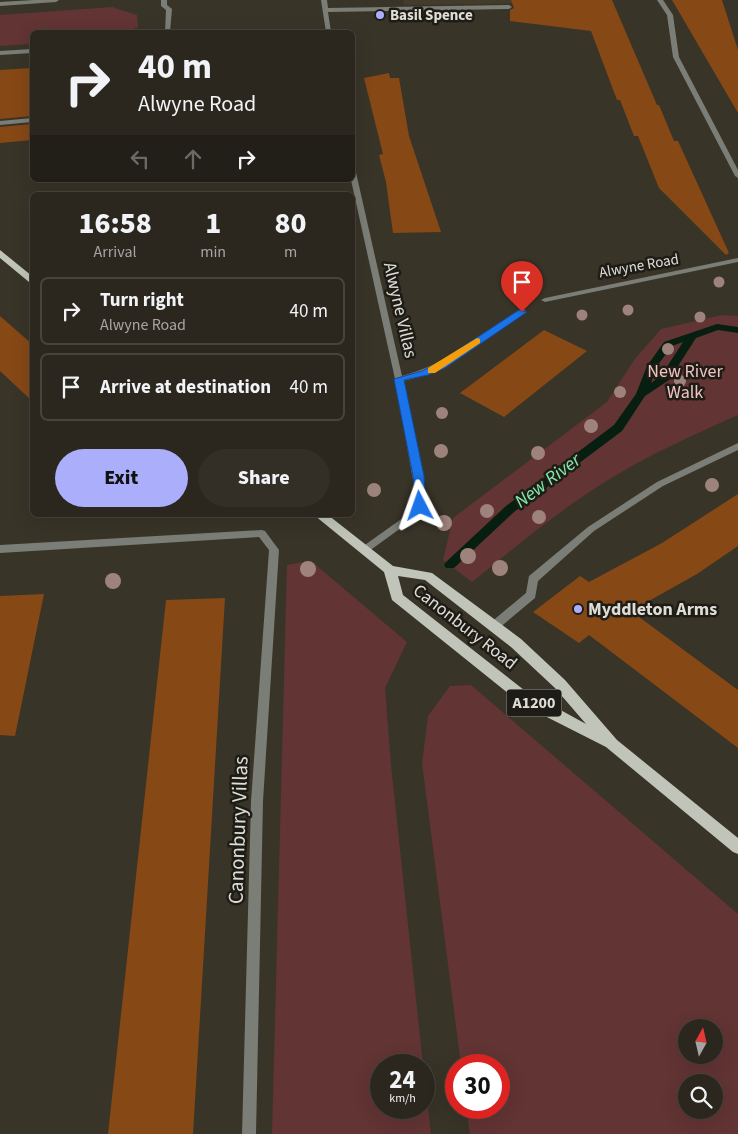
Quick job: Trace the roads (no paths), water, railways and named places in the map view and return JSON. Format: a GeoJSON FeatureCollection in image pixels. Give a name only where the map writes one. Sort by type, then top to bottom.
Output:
{"type":"FeatureCollection","features":[{"type":"Feature","properties":{"kind":"main road"},"geometry":{"type":"LineString","coordinates":[[0,253],[30,278]]}},
{"type":"Feature","properties":{"kind":"main road","name":"Canonbury Road"},"geometry":{"type":"LineString","coordinates":[[323,517],[390,570],[428,576],[494,626],[560,684],[612,744],[738,847]]}},
{"type":"Feature","properties":{"kind":"main road","name":"Canonbury Road"},"geometry":{"type":"LineString","coordinates":[[390,570],[397,597],[519,694],[538,706],[612,744]]}},
{"type":"Feature","properties":{"kind":"street"},"geometry":{"type":"LineString","coordinates":[[0,4],[56,0]]}},
{"type":"Feature","properties":{"kind":"street"},"geometry":{"type":"LineString","coordinates":[[324,0],[328,30]]}},
{"type":"Feature","properties":{"kind":"street"},"geometry":{"type":"LineString","coordinates":[[660,0],[670,15],[676,56],[738,176]]}},
{"type":"Feature","properties":{"kind":"street"},"geometry":{"type":"LineString","coordinates":[[164,3],[168,9],[168,30]]}},
{"type":"Feature","properties":{"kind":"street"},"geometry":{"type":"LineString","coordinates":[[326,10],[508,7]]}},
{"type":"Feature","properties":{"kind":"street"},"geometry":{"type":"LineString","coordinates":[[0,53],[30,51]]}},
{"type":"Feature","properties":{"kind":"street"},"geometry":{"type":"LineString","coordinates":[[0,123],[30,120]]}},
{"type":"Feature","properties":{"kind":"street","name":"Alwyne Villas"},"geometry":{"type":"LineString","coordinates":[[355,182],[418,476],[420,506],[418,512],[410,520],[365,550]]}},
{"type":"Feature","properties":{"kind":"street","name":"Alwyne Road"},"geometry":{"type":"LineString","coordinates":[[545,300],[738,260]]}},
{"type":"Feature","properties":{"kind":"street"},"geometry":{"type":"LineString","coordinates":[[398,379],[425,373],[442,366],[522,312]]}},
{"type":"Feature","properties":{"kind":"street"},"geometry":{"type":"LineString","coordinates":[[494,626],[531,595],[533,579],[591,529],[660,484],[738,446]]}},
{"type":"Feature","properties":{"kind":"street","name":"Canonbury Villas"},"geometry":{"type":"LineString","coordinates":[[0,549],[262,533],[274,550],[275,561],[257,801],[249,1134]]}},
{"type":"Feature","properties":{"kind":"waterway","name":"New River"},"geometry":{"type":"LineString","coordinates":[[693,335],[717,327],[738,330]]}},
{"type":"Feature","properties":{"kind":"waterway","name":"New River"},"geometry":{"type":"LineString","coordinates":[[641,394],[652,366],[668,344],[693,335]]}},
{"type":"Feature","properties":{"kind":"waterway","name":"New River"},"geometry":{"type":"LineString","coordinates":[[641,394],[665,378],[693,335]]}},
{"type":"Feature","properties":{"kind":"waterway","name":"New River"},"geometry":{"type":"LineString","coordinates":[[450,565],[510,509],[618,428],[641,394]]}},
{"type":"Feature","properties":{"kind":"place","name":"Basil Spence"},"geometry":{"type":"Point","coordinates":[380,15]}},
{"type":"Feature","properties":{"kind":"place","name":"Myddleton Arms"},"geometry":{"type":"Point","coordinates":[578,609]}},
{"type":"Feature","properties":{"kind":"park label","name":"New River Walk"},"geometry":{"type":"Point","coordinates":[685,381]}}]}
